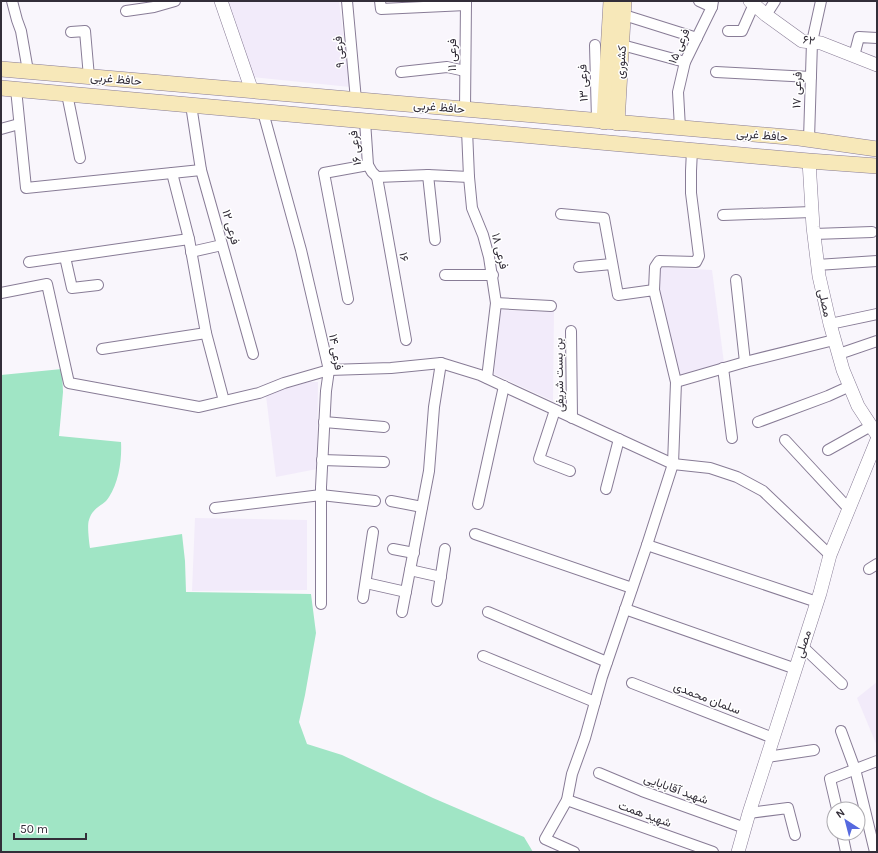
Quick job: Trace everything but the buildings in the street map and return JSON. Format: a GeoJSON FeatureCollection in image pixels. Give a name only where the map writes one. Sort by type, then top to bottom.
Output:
{"type":"FeatureCollection","features":[{"type":"Feature","properties":{"kind":"main road","name":"کشوری"},"geometry":{"type":"LineString","coordinates":[[601,121],[612,1]]}},
{"type":"Feature","properties":{"kind":"main road","name":"کشوری"},"geometry":{"type":"LineString","coordinates":[[601,121],[622,45],[624,8]]}},
{"type":"Feature","properties":{"kind":"main road","name":"حافظ غربی"},"geometry":{"type":"LineString","coordinates":[[1,69],[680,128],[809,140],[877,149]]}},
{"type":"Feature","properties":{"kind":"main road"},"geometry":{"type":"LineString","coordinates":[[108,98],[111,78]]}},
{"type":"Feature","properties":{"kind":"main road","name":"حافظ غربی"},"geometry":{"type":"LineString","coordinates":[[8,89],[877,166]]}},
{"type":"Feature","properties":{"kind":"main road"},"geometry":{"type":"LineString","coordinates":[[554,138],[561,126],[556,117]]}},
{"type":"Feature","properties":{"kind":"main road"},"geometry":{"type":"LineString","coordinates":[[581,140],[577,130],[580,124],[601,121]]}},
{"type":"Feature","properties":{"kind":"street"},"geometry":{"type":"LineString","coordinates":[[12,1],[21,31],[28,72]]}},
{"type":"Feature","properties":{"kind":"street"},"geometry":{"type":"LineString","coordinates":[[126,11],[153,4],[175,1]]}},
{"type":"Feature","properties":{"kind":"street"},"geometry":{"type":"LineString","coordinates":[[221,1],[252,91]]}},
{"type":"Feature","properties":{"kind":"street","name":"فرعی ۹"},"geometry":{"type":"LineString","coordinates":[[347,1],[356,100]]}},
{"type":"Feature","properties":{"kind":"street"},"geometry":{"type":"LineString","coordinates":[[380,1],[381,9],[422,4],[466,3]]}},
{"type":"Feature","properties":{"kind":"street"},"geometry":{"type":"LineString","coordinates":[[699,1],[712,4]]}},
{"type":"Feature","properties":{"kind":"street"},"geometry":{"type":"LineString","coordinates":[[766,15],[776,1]]}},
{"type":"Feature","properties":{"kind":"street","name":"فرعی ۱۷"},"geometry":{"type":"LineString","coordinates":[[809,140],[812,42],[821,1]]}},
{"type":"Feature","properties":{"kind":"street","name":"فرعی ۱۱"},"geometry":{"type":"LineString","coordinates":[[465,109],[466,3]]}},
{"type":"Feature","properties":{"kind":"street"},"geometry":{"type":"LineString","coordinates":[[728,31],[742,31],[752,3]]}},
{"type":"Feature","properties":{"kind":"street","name":"۶۲"},"geometry":{"type":"LineString","coordinates":[[752,3],[802,41],[822,43],[877,65]]}},
{"type":"Feature","properties":{"kind":"street","name":"فرعی ۱۵"},"geometry":{"type":"LineString","coordinates":[[680,128],[678,92],[685,62],[712,4]]}},
{"type":"Feature","properties":{"kind":"street"},"geometry":{"type":"LineString","coordinates":[[624,8],[697,38]]}},
{"type":"Feature","properties":{"kind":"street"},"geometry":{"type":"LineString","coordinates":[[71,32],[85,31],[88,77]]}},
{"type":"Feature","properties":{"kind":"street"},"geometry":{"type":"LineString","coordinates":[[854,56],[859,37],[877,38]]}},
{"type":"Feature","properties":{"kind":"street","name":"فرعی ۱۳"},"geometry":{"type":"LineString","coordinates":[[595,45],[601,121]]}},
{"type":"Feature","properties":{"kind":"street"},"geometry":{"type":"LineString","coordinates":[[622,45],[685,62]]}},
{"type":"Feature","properties":{"kind":"street"},"geometry":{"type":"LineString","coordinates":[[401,72],[447,67],[465,71]]}},
{"type":"Feature","properties":{"kind":"street"},"geometry":{"type":"LineString","coordinates":[[716,72],[811,77]]}},
{"type":"Feature","properties":{"kind":"street"},"geometry":{"type":"LineString","coordinates":[[8,89],[20,124],[26,188],[201,170]]}},
{"type":"Feature","properties":{"kind":"street"},"geometry":{"type":"LineString","coordinates":[[67,94],[80,158]]}},
{"type":"Feature","properties":{"kind":"street","name":"فرعی ۱۲"},"geometry":{"type":"LineString","coordinates":[[191,105],[201,170],[253,354]]}},
{"type":"Feature","properties":{"kind":"street","name":"فرعی ۱۴"},"geometry":{"type":"LineString","coordinates":[[263,112],[301,250],[329,370],[326,390],[322,460],[321,604]]}},
{"type":"Feature","properties":{"kind":"street","name":"فرعی ۱۶"},"geometry":{"type":"LineString","coordinates":[[364,121],[372,171]]}},
{"type":"Feature","properties":{"kind":"street"},"geometry":{"type":"LineString","coordinates":[[1,129],[20,124]]}},
{"type":"Feature","properties":{"kind":"street","name":"فرعی ۱۸"},"geometry":{"type":"LineString","coordinates":[[467,130],[472,208],[483,235],[489,258],[493,275],[496,303],[487,378]]}},
{"type":"Feature","properties":{"kind":"street"},"geometry":{"type":"LineString","coordinates":[[574,852],[545,840],[567,800],[572,774],[585,738],[602,677],[673,464],[676,382],[654,290],[655,267],[659,261],[696,262],[699,256],[691,193],[692,150]]}},
{"type":"Feature","properties":{"kind":"street","name":"مصلی"},"geometry":{"type":"LineString","coordinates":[[808,161],[817,265],[830,324],[843,370],[858,406],[874,431]]}},
{"type":"Feature","properties":{"kind":"street"},"geometry":{"type":"LineString","coordinates":[[348,299],[324,173],[372,171],[469,177]]}},
{"type":"Feature","properties":{"kind":"street","name":"۱۶"},"geometry":{"type":"LineString","coordinates":[[372,171],[406,340]]}},
{"type":"Feature","properties":{"kind":"street"},"geometry":{"type":"LineString","coordinates":[[172,173],[189,239],[206,333],[224,401]]}},
{"type":"Feature","properties":{"kind":"street"},"geometry":{"type":"LineString","coordinates":[[428,175],[435,240]]}},
{"type":"Feature","properties":{"kind":"street"},"geometry":{"type":"LineString","coordinates":[[723,215],[812,212]]}},
{"type":"Feature","properties":{"kind":"street"},"geometry":{"type":"LineString","coordinates":[[561,214],[604,218],[618,295],[654,290]]}},
{"type":"Feature","properties":{"kind":"street"},"geometry":{"type":"LineString","coordinates":[[814,234],[872,232]]}},
{"type":"Feature","properties":{"kind":"street"},"geometry":{"type":"LineString","coordinates":[[30,262],[189,239]]}},
{"type":"Feature","properties":{"kind":"street"},"geometry":{"type":"LineString","coordinates":[[191,252],[222,245]]}},
{"type":"Feature","properties":{"kind":"street"},"geometry":{"type":"LineString","coordinates":[[65,257],[72,288],[98,285]]}},
{"type":"Feature","properties":{"kind":"street"},"geometry":{"type":"LineString","coordinates":[[817,265],[877,260]]}},
{"type":"Feature","properties":{"kind":"street"},"geometry":{"type":"LineString","coordinates":[[579,267],[612,264]]}},
{"type":"Feature","properties":{"kind":"street"},"geometry":{"type":"LineString","coordinates":[[445,275],[493,275]]}},
{"type":"Feature","properties":{"kind":"street"},"geometry":{"type":"LineString","coordinates":[[736,280],[745,362]]}},
{"type":"Feature","properties":{"kind":"street"},"geometry":{"type":"LineString","coordinates":[[1,293],[47,284],[69,383],[199,407],[259,393],[284,383],[329,370],[391,368],[441,363],[480,375],[673,464],[710,468],[737,477],[763,491],[830,555]]}},
{"type":"Feature","properties":{"kind":"street"},"geometry":{"type":"LineString","coordinates":[[496,303],[551,306]]}},
{"type":"Feature","properties":{"kind":"street"},"geometry":{"type":"LineString","coordinates":[[830,324],[877,314]]}},
{"type":"Feature","properties":{"kind":"street","name":"بن بست شریفی"},"geometry":{"type":"LineString","coordinates":[[571,331],[572,418]]}},
{"type":"Feature","properties":{"kind":"street"},"geometry":{"type":"LineString","coordinates":[[102,349],[206,333]]}},
{"type":"Feature","properties":{"kind":"street"},"geometry":{"type":"LineString","coordinates":[[676,382],[745,362],[834,340]]}},
{"type":"Feature","properties":{"kind":"street"},"geometry":{"type":"LineString","coordinates":[[839,354],[877,341]]}},
{"type":"Feature","properties":{"kind":"street"},"geometry":{"type":"LineString","coordinates":[[402,612],[429,471],[434,407],[441,363]]}},
{"type":"Feature","properties":{"kind":"street"},"geometry":{"type":"LineString","coordinates":[[723,368],[732,438]]}},
{"type":"Feature","properties":{"kind":"street"},"geometry":{"type":"LineString","coordinates":[[478,504],[504,386]]}},
{"type":"Feature","properties":{"kind":"street"},"geometry":{"type":"LineString","coordinates":[[758,422],[828,396],[850,386]]}},
{"type":"Feature","properties":{"kind":"street"},"geometry":{"type":"LineString","coordinates":[[555,410],[539,459],[570,471]]}},
{"type":"Feature","properties":{"kind":"street"},"geometry":{"type":"LineString","coordinates":[[324,422],[384,427]]}},
{"type":"Feature","properties":{"kind":"street"},"geometry":{"type":"LineString","coordinates":[[828,450],[874,431]]}},
{"type":"Feature","properties":{"kind":"street"},"geometry":{"type":"LineString","coordinates":[[606,490],[619,439]]}},
{"type":"Feature","properties":{"kind":"street"},"geometry":{"type":"LineString","coordinates":[[785,440],[849,509]]}},
{"type":"Feature","properties":{"kind":"street","name":"مصلی"},"geometry":{"type":"LineString","coordinates":[[738,852],[749,813],[817,602],[830,555],[877,440]]}},
{"type":"Feature","properties":{"kind":"street"},"geometry":{"type":"LineString","coordinates":[[322,460],[384,462]]}},
{"type":"Feature","properties":{"kind":"street"},"geometry":{"type":"LineString","coordinates":[[214,508],[321,495],[375,501]]}},
{"type":"Feature","properties":{"kind":"street"},"geometry":{"type":"LineString","coordinates":[[391,500],[422,507]]}},
{"type":"Feature","properties":{"kind":"street"},"geometry":{"type":"LineString","coordinates":[[363,598],[373,532]]}},
{"type":"Feature","properties":{"kind":"street"},"geometry":{"type":"LineString","coordinates":[[475,534],[632,588]]}},
{"type":"Feature","properties":{"kind":"street"},"geometry":{"type":"LineString","coordinates":[[647,545],[817,602]]}},
{"type":"Feature","properties":{"kind":"street"},"geometry":{"type":"LineString","coordinates":[[393,549],[414,553]]}},
{"type":"Feature","properties":{"kind":"street"},"geometry":{"type":"LineString","coordinates":[[437,601],[445,549]]}},
{"type":"Feature","properties":{"kind":"street"},"geometry":{"type":"LineString","coordinates":[[410,570],[441,577]]}},
{"type":"Feature","properties":{"kind":"street"},"geometry":{"type":"LineString","coordinates":[[366,583],[406,592]]}},
{"type":"Feature","properties":{"kind":"street"},"geometry":{"type":"LineString","coordinates":[[625,609],[796,669]]}},
{"type":"Feature","properties":{"kind":"street"},"geometry":{"type":"LineString","coordinates":[[488,612],[607,662]]}},
{"type":"Feature","properties":{"kind":"street"},"geometry":{"type":"LineString","coordinates":[[803,647],[842,684]]}},
{"type":"Feature","properties":{"kind":"street"},"geometry":{"type":"LineString","coordinates":[[483,656],[595,702]]}},
{"type":"Feature","properties":{"kind":"street","name":"سلمان محمدی"},"geometry":{"type":"LineString","coordinates":[[632,683],[773,738]]}},
{"type":"Feature","properties":{"kind":"street"},"geometry":{"type":"LineString","coordinates":[[841,730],[855,769],[875,852]]}},
{"type":"Feature","properties":{"kind":"street"},"geometry":{"type":"LineString","coordinates":[[767,757],[814,750]]}},
{"type":"Feature","properties":{"kind":"street"},"geometry":{"type":"LineString","coordinates":[[834,801],[830,779],[877,762]]}},
{"type":"Feature","properties":{"kind":"street","name":"شهید آقابابایی"},"geometry":{"type":"LineString","coordinates":[[599,773],[642,791],[745,828]]}},
{"type":"Feature","properties":{"kind":"street","name":"شهید همت"},"geometry":{"type":"LineString","coordinates":[[567,800],[713,852]]}},
{"type":"Feature","properties":{"kind":"street"},"geometry":{"type":"LineString","coordinates":[[749,813],[788,808],[795,835]]}},
{"type":"Feature","properties":{"kind":"street"},"geometry":{"type":"LineString","coordinates":[[844,841],[846,852]]}},
{"type":"Feature","properties":{"kind":"shaded area"},"geometry":{"type":"Polygon","coordinates":[[[226,1],[339,1],[350,87],[252,77],[226,1]]]}},
{"type":"Feature","properties":{"kind":"shaded area"},"geometry":{"type":"Polygon","coordinates":[[[659,267],[712,270],[724,363],[679,376],[657,283],[659,267]]]}},
{"type":"Feature","properties":{"kind":"shaded area"},"geometry":{"type":"Polygon","coordinates":[[[501,310],[554,312],[553,401],[494,374],[501,310]]]}},
{"type":"Feature","properties":{"kind":"shaded area"},"geometry":{"type":"Polygon","coordinates":[[[318,382],[317,469],[276,477],[266,396],[291,386],[318,382]]]}},
{"type":"Feature","properties":{"kind":"shaded area"},"geometry":{"type":"Polygon","coordinates":[[[195,518],[307,520],[307,590],[192,591],[195,518]]]}},
{"type":"Feature","properties":{"kind":"shaded area"},"geometry":{"type":"Polygon","coordinates":[[[877,682],[877,746],[857,698],[877,682]]]}},
{"type":"Feature","properties":{"kind":"green space"},"geometry":{"type":"Polygon","coordinates":[[[62,369],[63,392],[59,436],[121,442],[120,463],[115,484],[107,500],[93,512],[88,522],[90,548],[182,534],[186,592],[311,594],[316,633],[299,722],[307,744],[342,755],[433,798],[524,837],[533,852],[1,852],[1,375],[62,369]]]}}]}
